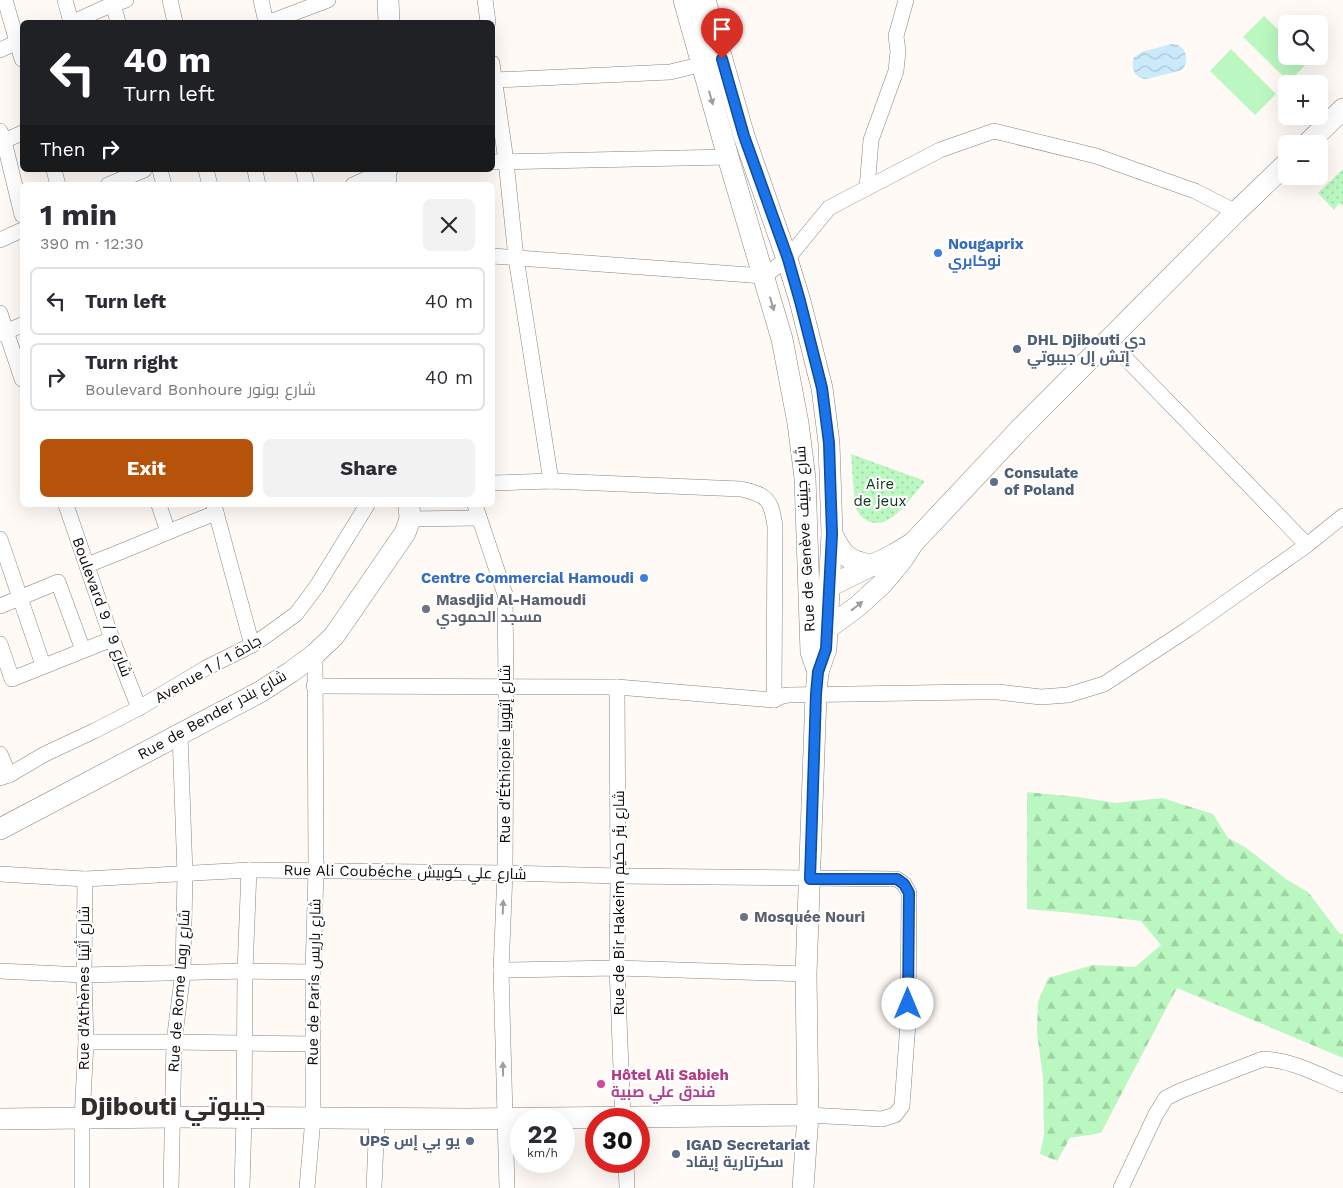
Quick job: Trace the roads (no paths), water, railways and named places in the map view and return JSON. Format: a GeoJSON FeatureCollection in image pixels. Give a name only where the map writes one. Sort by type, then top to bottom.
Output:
{"type":"FeatureCollection","features":[{"type":"Feature","properties":{"kind":"street"},"geometry":{"type":"LineString","coordinates":[[0,50],[20,41],[5,0]]}},
{"type":"Feature","properties":{"kind":"street"},"geometry":{"type":"LineString","coordinates":[[65,0],[71,20]]}},
{"type":"Feature","properties":{"kind":"street"},"geometry":{"type":"LineString","coordinates":[[170,0],[175,20]]}},
{"type":"Feature","properties":{"kind":"street"},"geometry":{"type":"LineString","coordinates":[[261,0],[266,20]]}},
{"type":"Feature","properties":{"kind":"street"},"geometry":{"type":"LineString","coordinates":[[275,20],[328,0]]}},
{"type":"Feature","properties":{"kind":"street"},"geometry":{"type":"LineString","coordinates":[[388,0],[389,20]]}},
{"type":"Feature","properties":{"kind":"street"},"geometry":{"type":"LineString","coordinates":[[485,0],[488,20]]}},
{"type":"Feature","properties":{"kind":"street","name":"Rue de Genève شارع جينيف"},"geometry":{"type":"LineString","coordinates":[[684,0],[744,136],[788,259],[822,388],[829,443],[832,534],[826,649],[818,672]]}},
{"type":"Feature","properties":{"kind":"street","name":"Rue de Genève شارع جينيف"},"geometry":{"type":"LineString","coordinates":[[705,0],[712,62],[728,156],[782,339],[798,423],[805,478],[811,652],[818,672]]}},
{"type":"Feature","properties":{"kind":"street"},"geometry":{"type":"LineString","coordinates":[[867,188],[871,140],[896,71],[898,52],[896,36],[906,0]]}},
{"type":"Feature","properties":{"kind":"street"},"geometry":{"type":"LineString","coordinates":[[76,20],[117,1],[118,20]]}},
{"type":"Feature","properties":{"kind":"street"},"geometry":{"type":"LineString","coordinates":[[495,70],[670,72],[712,62]]}},
{"type":"Feature","properties":{"kind":"street"},"geometry":{"type":"LineString","coordinates":[[495,101],[499,162],[551,481]]}},
{"type":"Feature","properties":{"kind":"street"},"geometry":{"type":"LineString","coordinates":[[1316,135],[1343,109]]}},
{"type":"Feature","properties":{"kind":"street"},"geometry":{"type":"LineString","coordinates":[[495,256],[764,276],[788,259],[829,208],[940,150],[994,131],[1096,156],[1195,191],[1236,212]]}},
{"type":"Feature","properties":{"kind":"street"},"geometry":{"type":"LineString","coordinates":[[20,133],[2,136],[20,207]]}},
{"type":"Feature","properties":{"kind":"street"},"geometry":{"type":"LineString","coordinates":[[499,162],[728,156]]}},
{"type":"Feature","properties":{"kind":"street"},"geometry":{"type":"LineString","coordinates":[[112,180],[138,172]]}},
{"type":"Feature","properties":{"kind":"street"},"geometry":{"type":"LineString","coordinates":[[359,182],[381,172]]}},
{"type":"Feature","properties":{"kind":"street"},"geometry":{"type":"LineString","coordinates":[[913,543],[830,586],[810,606],[828,628],[858,606],[882,584],[913,543],[1027,422],[1278,172]]}},
{"type":"Feature","properties":{"kind":"street"},"geometry":{"type":"LineString","coordinates":[[0,240],[20,231]]}},
{"type":"Feature","properties":{"kind":"street"},"geometry":{"type":"LineString","coordinates":[[0,313],[3,333],[20,375]]}},
{"type":"Feature","properties":{"kind":"street"},"geometry":{"type":"LineString","coordinates":[[3,333],[20,326]]}},
{"type":"Feature","properties":{"kind":"street"},"geometry":{"type":"LineString","coordinates":[[1108,340],[1307,545]]}},
{"type":"Feature","properties":{"kind":"street"},"geometry":{"type":"LineString","coordinates":[[495,483],[551,481],[741,489],[755,492],[766,498],[772,509],[775,526],[774,700]]}},
{"type":"Feature","properties":{"kind":"street","name":"Boulevard 9 / شارع 9"},"geometry":{"type":"LineString","coordinates":[[67,507],[112,639],[140,708]]}},
{"type":"Feature","properties":{"kind":"street"},"geometry":{"type":"LineString","coordinates":[[160,507],[168,532]]}},
{"type":"Feature","properties":{"kind":"street","name":"Avenue 1 / جادة 1"},"geometry":{"type":"LineString","coordinates":[[4,776],[140,708],[206,668],[267,636],[296,614],[317,586],[366,507]]}},
{"type":"Feature","properties":{"kind":"street"},"geometry":{"type":"LineString","coordinates":[[87,565],[125,551],[215,509],[252,645]]}},
{"type":"Feature","properties":{"kind":"street"},"geometry":{"type":"LineString","coordinates":[[409,512],[477,512]]}},
{"type":"Feature","properties":{"kind":"street","name":"Rue de Bender شارع بندر"},"geometry":{"type":"LineString","coordinates":[[0,829],[260,692],[315,654],[334,636],[405,533],[409,512]]}},
{"type":"Feature","properties":{"kind":"street","name":"Rue d'Éthiopie شارع إثيوبيا"},"geometry":{"type":"LineString","coordinates":[[477,512],[505,594],[505,873],[501,970],[507,1188]]}},
{"type":"Feature","properties":{"kind":"street"},"geometry":{"type":"LineString","coordinates":[[314,686],[617,686],[774,700],[788,695],[816,694],[998,692],[1041,697],[1068,695],[1104,684],[1188,629],[1307,545],[1343,516]]}},
{"type":"Feature","properties":{"kind":"street"},"geometry":{"type":"LineString","coordinates":[[832,534],[842,553],[861,563],[871,565]]}},
{"type":"Feature","properties":{"kind":"street"},"geometry":{"type":"LineString","coordinates":[[0,539],[44,665]]}},
{"type":"Feature","properties":{"kind":"street"},"geometry":{"type":"LineString","coordinates":[[0,606],[20,596],[58,582],[83,650]]}},
{"type":"Feature","properties":{"kind":"street"},"geometry":{"type":"LineString","coordinates":[[0,644],[12,679],[112,639]]}},
{"type":"Feature","properties":{"kind":"street","name":"Rue de Paris شارع باريس"},"geometry":{"type":"LineString","coordinates":[[308,1188],[314,1118],[315,654]]}},
{"type":"Feature","properties":{"kind":"street"},"geometry":{"type":"LineString","coordinates":[[803,1188],[808,1115],[806,974],[818,672]]}},
{"type":"Feature","properties":{"kind":"street","name":"Rue de Bir Hakeim شارع بئر حكيم"},"geometry":{"type":"LineString","coordinates":[[617,686],[617,968],[623,1108]]}},
{"type":"Feature","properties":{"kind":"street","name":"Rue de Rome شارع روما"},"geometry":{"type":"LineString","coordinates":[[171,1188],[174,1042],[183,972],[185,874],[180,734]]}},
{"type":"Feature","properties":{"kind":"street"},"geometry":{"type":"LineString","coordinates":[[0,754],[4,776]]}},
{"type":"Feature","properties":{"kind":"street"},"geometry":{"type":"LineString","coordinates":[[242,1188],[248,870]]}},
{"type":"Feature","properties":{"kind":"street","name":"Rue Ali Coubéche شارع علي كوبيش"},"geometry":{"type":"LineString","coordinates":[[0,874],[85,879],[248,870],[316,870],[897,879],[904,884],[909,893],[908,1023],[902,1106],[895,1115],[882,1119],[808,1115]]}},
{"type":"Feature","properties":{"kind":"street","name":"Rue d'Athènes شارع أثينا"},"geometry":{"type":"LineString","coordinates":[[82,1188],[82,1118],[86,1042],[84,975],[85,879]]}},
{"type":"Feature","properties":{"kind":"street"},"geometry":{"type":"LineString","coordinates":[[501,970],[617,968],[806,974]]}},
{"type":"Feature","properties":{"kind":"street"},"geometry":{"type":"LineString","coordinates":[[0,971],[84,975],[245,971],[313,972]]}},
{"type":"Feature","properties":{"kind":"street"},"geometry":{"type":"LineString","coordinates":[[86,1042],[313,1044]]}},
{"type":"Feature","properties":{"kind":"street"},"geometry":{"type":"LineString","coordinates":[[1121,1188],[1156,1114],[1166,1098],[1180,1091],[1263,1060],[1278,1060],[1298,1066],[1343,1085]]}},
{"type":"Feature","properties":{"kind":"street"},"geometry":{"type":"LineString","coordinates":[[650,1118],[808,1115]]}},
{"type":"Feature","properties":{"kind":"street"},"geometry":{"type":"LineString","coordinates":[[0,1119],[172,1117],[377,1119],[585,1118]]}},
{"type":"Feature","properties":{"kind":"street"},"geometry":{"type":"LineString","coordinates":[[374,1188],[377,1119]]}},
{"type":"Feature","properties":{"kind":"street"},"geometry":{"type":"LineString","coordinates":[[626,1173],[627,1188]]}},
{"type":"Feature","properties":{"kind":"water"},"geometry":{"type":"Polygon","coordinates":[[[1171,44],[1180,46],[1185,53],[1186,62],[1182,70],[1147,79],[1139,78],[1133,69],[1134,57],[1142,52],[1171,44]]]}},
{"type":"Feature","properties":{"kind":"place","name":"Nougaprix نوكابري"},"geometry":{"type":"Point","coordinates":[938,253]}},
{"type":"Feature","properties":{"kind":"place","name":"DHL Djibouti دي إتش إل جيبوتي"},"geometry":{"type":"Point","coordinates":[1017,349]}},
{"type":"Feature","properties":{"kind":"place","name":"Consulate of Poland"},"geometry":{"type":"Point","coordinates":[994,482]}},
{"type":"Feature","properties":{"kind":"place","name":"Centre Commercial Hamoudi"},"geometry":{"type":"Point","coordinates":[644,578]}},
{"type":"Feature","properties":{"kind":"place","name":"Masdjid Al-Hamoudi مسجد الحمودي"},"geometry":{"type":"Point","coordinates":[426,609]}},
{"type":"Feature","properties":{"kind":"place","name":"Mosquée Nouri"},"geometry":{"type":"Point","coordinates":[744,917]}},
{"type":"Feature","properties":{"kind":"place","name":"Hôtel Ali Sabieh فندق علي صبية"},"geometry":{"type":"Point","coordinates":[601,1084]}},
{"type":"Feature","properties":{"kind":"place","name":"UPS يو بي إس"},"geometry":{"type":"Point","coordinates":[470,1141]}},
{"type":"Feature","properties":{"kind":"place","name":"IGAD Secretariat سكرتارية إيقاد"},"geometry":{"type":"Point","coordinates":[676,1154]}},
{"type":"Feature","properties":{"kind":"district","name":"Djibouti جيبوتي"},"geometry":{"type":"Point","coordinates":[173,1106]}},
{"type":"Feature","properties":{"kind":"park label","name":"Aire de jeux"},"geometry":{"type":"Point","coordinates":[880,492]}}]}
